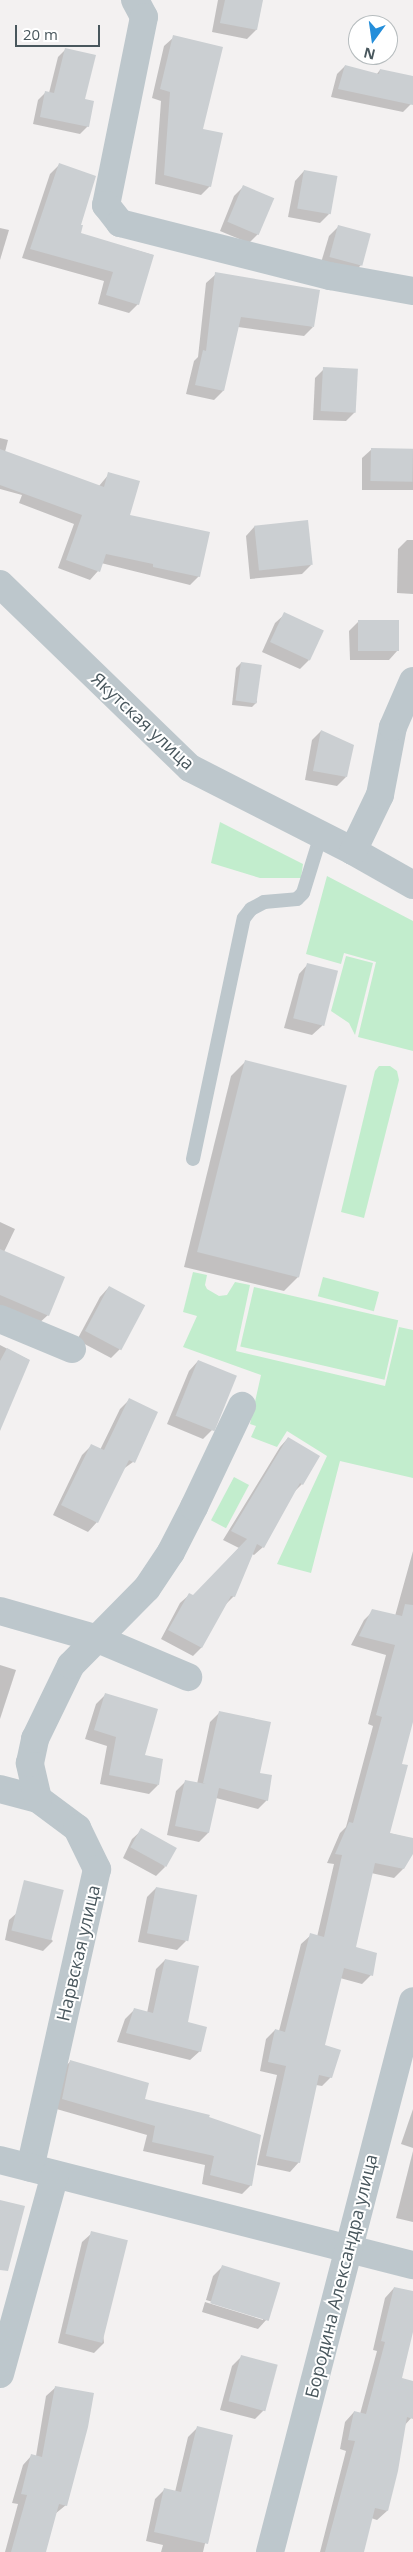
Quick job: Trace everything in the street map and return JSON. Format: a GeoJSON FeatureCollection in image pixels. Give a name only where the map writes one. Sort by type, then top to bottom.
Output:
{"type":"FeatureCollection","features":[{"type":"Feature","properties":{"kind":"street"},"geometry":{"type":"LineString","coordinates":[[135,0],[144,17],[106,205],[120,223],[330,276],[413,291]]}},
{"type":"Feature","properties":{"kind":"street","name":"Якутская улица"},"geometry":{"type":"LineString","coordinates":[[0,584],[190,768],[353,851],[413,885]]}},
{"type":"Feature","properties":{"kind":"street"},"geometry":{"type":"LineString","coordinates":[[353,851],[380,795],[393,727],[413,681]]}},
{"type":"Feature","properties":{"kind":"street"},"geometry":{"type":"LineString","coordinates":[[0,1319],[72,1349]]}},
{"type":"Feature","properties":{"kind":"street"},"geometry":{"type":"LineString","coordinates":[[38,1799],[30,1763],[36,1739],[72,1666],[148,1588],[171,1552],[242,1406]]}},
{"type":"Feature","properties":{"kind":"street"},"geometry":{"type":"LineString","coordinates":[[0,1611],[98,1639],[188,1677]]}},
{"type":"Feature","properties":{"kind":"street","name":"Нарвская улица"},"geometry":{"type":"LineString","coordinates":[[0,1789],[38,1799],[77,1828],[97,1869],[42,2171],[0,2374]]}},
{"type":"Feature","properties":{"kind":"street","name":"Бородина Александра улица"},"geometry":{"type":"LineString","coordinates":[[270,2552],[413,2001]]}},
{"type":"Feature","properties":{"kind":"street"},"geometry":{"type":"LineString","coordinates":[[0,2160],[413,2264]]}},
{"type":"Feature","properties":{"kind":"lane"},"geometry":{"type":"LineString","coordinates":[[193,1159],[244,918],[264,902],[297,899],[303,893],[321,835]]}},
{"type":"Feature","properties":{"kind":"green space"},"geometry":{"type":"Polygon","coordinates":[[[220,822],[303,864],[301,878],[260,878],[211,863],[220,822]]]}},
{"type":"Feature","properties":{"kind":"green space"},"geometry":{"type":"Polygon","coordinates":[[[327,876],[413,921],[413,1051],[358,1037],[376,962],[344,953],[341,964],[306,954],[327,876]]]}},
{"type":"Feature","properties":{"kind":"green space"},"geometry":{"type":"Polygon","coordinates":[[[346,956],[373,963],[355,1035],[349,1023],[331,1011],[346,956]]]}},
{"type":"Feature","properties":{"kind":"green space"},"geometry":{"type":"Polygon","coordinates":[[[379,1066],[390,1066],[397,1071],[399,1080],[364,1218],[341,1212],[375,1071],[379,1066]]]}},
{"type":"Feature","properties":{"kind":"green space"},"geometry":{"type":"Polygon","coordinates":[[[193,1272],[207,1275],[205,1285],[207,1289],[219,1296],[227,1295],[235,1282],[250,1285],[236,1351],[385,1386],[399,1327],[413,1330],[413,1478],[340,1461],[311,1573],[277,1564],[327,1456],[287,1431],[277,1447],[251,1437],[256,1426],[250,1424],[261,1375],[183,1347],[197,1316],[183,1312],[193,1272]]]}},
{"type":"Feature","properties":{"kind":"green space"},"geometry":{"type":"Polygon","coordinates":[[[323,1277],[379,1292],[374,1311],[318,1296],[323,1277]]]}},
{"type":"Feature","properties":{"kind":"green space"},"geometry":{"type":"Polygon","coordinates":[[[254,1287],[398,1320],[384,1380],[240,1346],[254,1287]]]}},
{"type":"Feature","properties":{"kind":"green space"},"geometry":{"type":"Polygon","coordinates":[[[234,1477],[249,1485],[226,1528],[211,1520],[234,1477]]]}},
{"type":"Feature","properties":{"kind":"building"},"geometry":{"type":"Polygon","coordinates":[[[225,0],[263,0],[257,30],[220,23],[225,0]]]}},
{"type":"Feature","properties":{"kind":"building"},"geometry":{"type":"Polygon","coordinates":[[[173,35],[223,47],[203,129],[223,133],[211,187],[164,175],[170,92],[160,89],[173,35]]]}},
{"type":"Feature","properties":{"kind":"building"},"geometry":{"type":"Polygon","coordinates":[[[65,48],[96,55],[85,99],[94,101],[89,127],[40,117],[45,91],[54,93],[65,48]]]}},
{"type":"Feature","properties":{"kind":"building"},"geometry":{"type":"Polygon","coordinates":[[[345,65],[379,74],[380,69],[413,76],[413,105],[338,89],[345,65]]]}},
{"type":"Feature","properties":{"kind":"building"},"geometry":{"type":"Polygon","coordinates":[[[59,163],[96,176],[81,225],[83,225],[81,233],[154,255],[139,305],[106,295],[113,272],[30,249],[59,163]]]}},
{"type":"Feature","properties":{"kind":"building"},"geometry":{"type":"Polygon","coordinates":[[[304,170],[337,176],[331,214],[297,208],[304,170]]]}},
{"type":"Feature","properties":{"kind":"building"},"geometry":{"type":"Polygon","coordinates":[[[243,185],[274,198],[259,235],[227,222],[243,185]]]}},
{"type":"Feature","properties":{"kind":"building"},"geometry":{"type":"Polygon","coordinates":[[[338,225],[371,234],[362,266],[329,257],[338,225]]]}},
{"type":"Feature","properties":{"kind":"building"},"geometry":{"type":"Polygon","coordinates":[[[215,272],[320,290],[314,327],[241,317],[224,391],[195,385],[203,350],[206,351],[215,272]]]}},
{"type":"Feature","properties":{"kind":"building"},"geometry":{"type":"Polygon","coordinates":[[[323,367],[358,369],[356,413],[321,411],[323,367]]]}},
{"type":"Feature","properties":{"kind":"building"},"geometry":{"type":"Polygon","coordinates":[[[371,448],[413,449],[412,482],[370,481],[371,448]]]}},
{"type":"Feature","properties":{"kind":"building"},"geometry":{"type":"Polygon","coordinates":[[[0,449],[104,487],[108,472],[140,481],[130,515],[210,532],[200,577],[106,554],[100,572],[66,560],[82,515],[0,485],[0,449]]]}},
{"type":"Feature","properties":{"kind":"building"},"geometry":{"type":"Polygon","coordinates":[[[308,520],[313,565],[259,570],[254,526],[308,520]]]}},
{"type":"Feature","properties":{"kind":"building"},"geometry":{"type":"Polygon","coordinates":[[[284,612],[324,631],[310,661],[270,642],[284,612]]]}},
{"type":"Feature","properties":{"kind":"building"},"geometry":{"type":"Polygon","coordinates":[[[358,620],[399,620],[399,651],[358,651],[358,620]]]}},
{"type":"Feature","properties":{"kind":"building"},"geometry":{"type":"Polygon","coordinates":[[[241,662],[262,665],[256,704],[236,701],[241,662]]]}},
{"type":"Feature","properties":{"kind":"building"},"geometry":{"type":"Polygon","coordinates":[[[321,730],[354,745],[347,777],[313,771],[321,730]]]}},
{"type":"Feature","properties":{"kind":"building"},"geometry":{"type":"Polygon","coordinates":[[[307,963],[338,971],[324,1026],[293,1018],[307,963]]]}},
{"type":"Feature","properties":{"kind":"building"},"geometry":{"type":"Polygon","coordinates":[[[245,1060],[347,1085],[299,1278],[197,1252],[245,1060]]]}},
{"type":"Feature","properties":{"kind":"building"},"geometry":{"type":"Polygon","coordinates":[[[0,1249],[65,1277],[49,1316],[0,1295],[0,1249]]]}},
{"type":"Feature","properties":{"kind":"building"},"geometry":{"type":"Polygon","coordinates":[[[109,1286],[145,1305],[121,1350],[85,1331],[109,1286]]]}},
{"type":"Feature","properties":{"kind":"building"},"geometry":{"type":"Polygon","coordinates":[[[7,1348],[30,1360],[0,1431],[0,1361],[7,1348]]]}},
{"type":"Feature","properties":{"kind":"building"},"geometry":{"type":"Polygon","coordinates":[[[198,1360],[237,1376],[214,1431],[176,1416],[198,1360]]]}},
{"type":"Feature","properties":{"kind":"building"},"geometry":{"type":"Polygon","coordinates":[[[129,1398],[158,1412],[135,1463],[129,1460],[98,1523],[61,1505],[91,1444],[104,1450],[129,1398]]]}},
{"type":"Feature","properties":{"kind":"building"},"geometry":{"type":"Polygon","coordinates":[[[288,1437],[320,1456],[303,1485],[300,1483],[264,1548],[257,1544],[235,1597],[231,1596],[202,1648],[168,1630],[189,1593],[193,1595],[247,1539],[231,1531],[288,1437]]]}},
{"type":"Feature","properties":{"kind":"building"},"geometry":{"type":"Polygon","coordinates":[[[405,1604],[413,1605],[413,1722],[402,1764],[408,1765],[390,1833],[413,1838],[413,1854],[404,1869],[375,1863],[356,1947],[377,1953],[373,1976],[344,1968],[325,2045],[341,2050],[332,2078],[319,2075],[300,2163],[266,2156],[286,2066],[268,2062],[275,2029],[285,2032],[310,1933],[324,1937],[342,1855],[335,1854],[349,1822],[353,1823],[382,1717],[376,1715],[395,1645],[359,1636],[372,1609],[402,1616],[405,1604]]]}},
{"type":"Feature","properties":{"kind":"building"},"geometry":{"type":"Polygon","coordinates":[[[105,1693],[158,1709],[145,1755],[163,1759],[159,1785],[109,1775],[116,1737],[94,1730],[105,1693]]]}},
{"type":"Feature","properties":{"kind":"building"},"geometry":{"type":"Polygon","coordinates":[[[219,1711],[271,1722],[260,1773],[272,1775],[268,1801],[219,1788],[209,1833],[175,1826],[185,1780],[206,1784],[203,1783],[219,1711]]]}},
{"type":"Feature","properties":{"kind":"building"},"geometry":{"type":"Polygon","coordinates":[[[141,1828],[177,1848],[166,1867],[130,1847],[141,1828]]]}},
{"type":"Feature","properties":{"kind":"building"},"geometry":{"type":"Polygon","coordinates":[[[24,1880],[64,1890],[51,1940],[11,1930],[24,1880]]]}},
{"type":"Feature","properties":{"kind":"building"},"geometry":{"type":"Polygon","coordinates":[[[156,1887],[197,1895],[188,1941],[147,1933],[156,1887]]]}},
{"type":"Feature","properties":{"kind":"building"},"geometry":{"type":"Polygon","coordinates":[[[165,1959],[199,1966],[188,2022],[207,2027],[201,2052],[126,2033],[134,2008],[153,2013],[165,1959]]]}},
{"type":"Feature","properties":{"kind":"building"},"geometry":{"type":"Polygon","coordinates":[[[70,2060],[149,2083],[145,2099],[210,2115],[209,2117],[261,2135],[252,2186],[210,2175],[214,2156],[152,2142],[155,2126],[62,2099],[70,2060]]]}},
{"type":"Feature","properties":{"kind":"building"},"geometry":{"type":"Polygon","coordinates":[[[0,2200],[25,2206],[8,2271],[0,2270],[0,2200]]]}},
{"type":"Feature","properties":{"kind":"building"},"geometry":{"type":"Polygon","coordinates":[[[91,2231],[128,2240],[102,2343],[65,2334],[91,2231]]]}},
{"type":"Feature","properties":{"kind":"building"},"geometry":{"type":"Polygon","coordinates":[[[222,2265],[280,2283],[269,2321],[210,2303],[222,2265]]]}},
{"type":"Feature","properties":{"kind":"building"},"geometry":{"type":"Polygon","coordinates":[[[394,2287],[413,2291],[413,2332],[402,2378],[413,2381],[413,2419],[407,2417],[398,2471],[388,2511],[375,2508],[364,2552],[325,2552],[355,2441],[348,2440],[354,2411],[366,2414],[385,2342],[381,2341],[394,2287]]]}},
{"type":"Feature","properties":{"kind":"building"},"geometry":{"type":"Polygon","coordinates":[[[241,2355],[278,2365],[265,2411],[229,2401],[241,2355]]]}},
{"type":"Feature","properties":{"kind":"building"},"geometry":{"type":"Polygon","coordinates":[[[55,2386],[94,2393],[88,2427],[67,2506],[59,2504],[46,2552],[11,2552],[27,2495],[21,2494],[31,2454],[42,2457],[55,2386]]]}},
{"type":"Feature","properties":{"kind":"building"},"geometry":{"type":"Polygon","coordinates":[[[197,2426],[233,2435],[208,2544],[154,2532],[164,2488],[181,2492],[197,2426]]]}}]}
